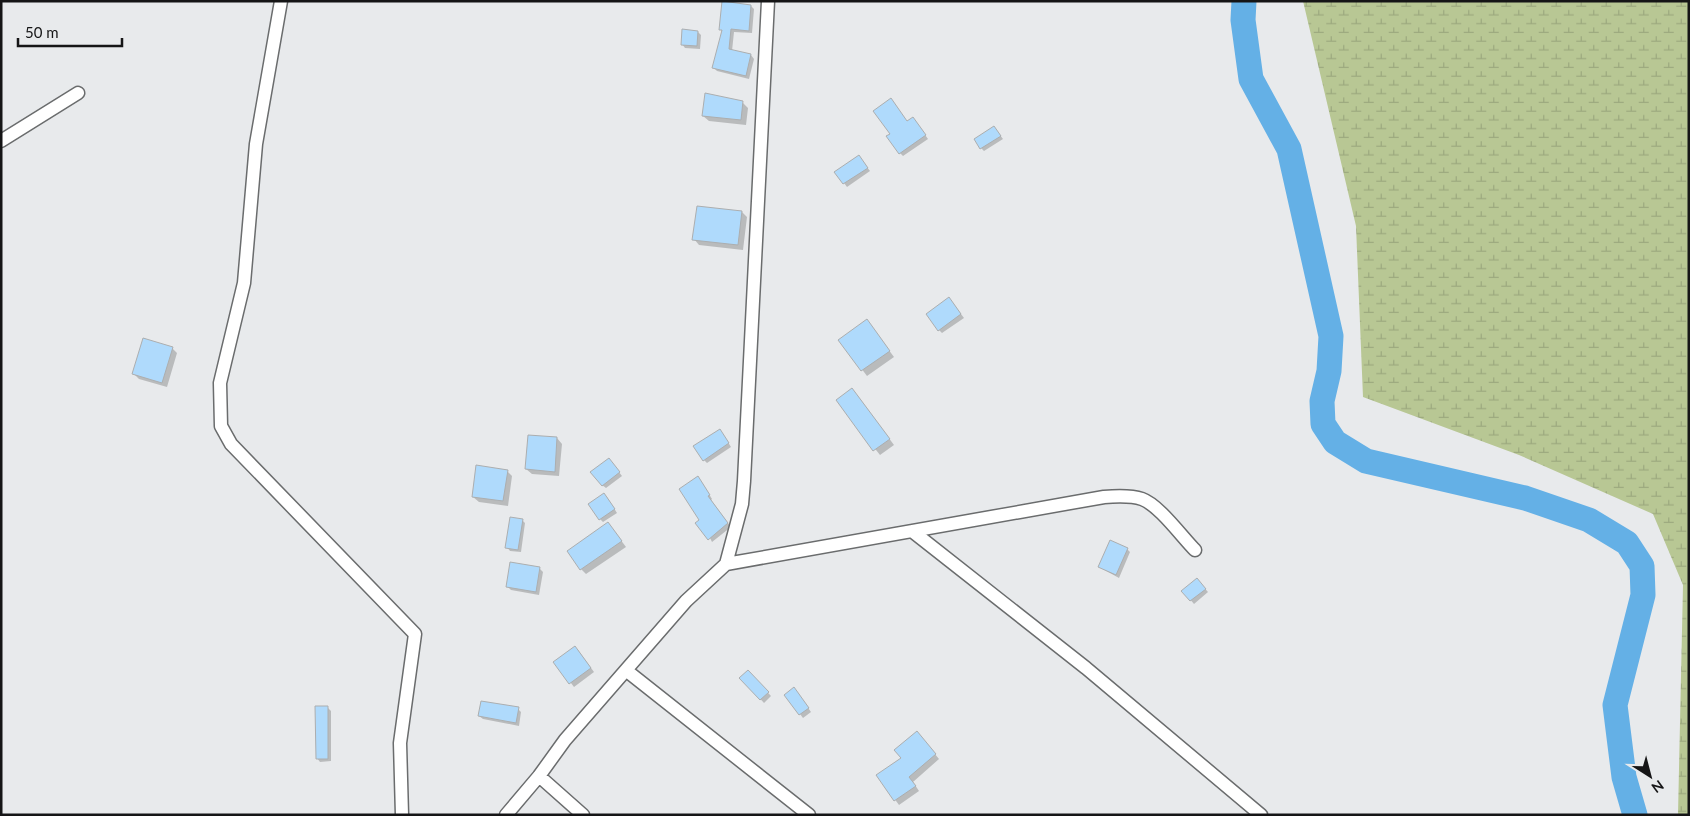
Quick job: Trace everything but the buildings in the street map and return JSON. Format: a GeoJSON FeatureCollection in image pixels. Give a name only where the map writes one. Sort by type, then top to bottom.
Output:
{"type":"FeatureCollection","features":[{"type":"Feature","properties":{"kind":"street"},"geometry":{"type":"LineString","coordinates":[[281,1],[256,144],[244,283],[220,384],[221,426],[230,444],[415,634],[400,743],[402,815]]}},
{"type":"Feature","properties":{"kind":"street"},"geometry":{"type":"LineString","coordinates":[[506,815],[539,776],[565,740],[686,601],[726,564],[742,504],[768,1]]}},
{"type":"Feature","properties":{"kind":"street"},"geometry":{"type":"LineString","coordinates":[[1,141],[78,93]]}},
{"type":"Feature","properties":{"kind":"street"},"geometry":{"type":"LineString","coordinates":[[726,564],[1104,497],[1127,496],[1143,499],[1154,507],[1195,550]]}},
{"type":"Feature","properties":{"kind":"street"},"geometry":{"type":"LineString","coordinates":[[912,531],[1086,668],[1261,815]]}},
{"type":"Feature","properties":{"kind":"street"},"geometry":{"type":"LineString","coordinates":[[627,671],[809,815]]}},
{"type":"Feature","properties":{"kind":"street"},"geometry":{"type":"LineString","coordinates":[[539,776],[583,815]]}},
{"type":"Feature","properties":{"kind":"green space"},"geometry":{"type":"Polygon","coordinates":[[[1303,1],[1689,1],[1689,815],[1678,815],[1683,585],[1653,514],[1519,455],[1363,397],[1356,226],[1303,1]]]}},
{"type":"Feature","properties":{"kind":"waterway"},"geometry":{"type":"LineString","coordinates":[[1244,1],[1243,20],[1251,79],[1289,149],[1331,336],[1329,371],[1322,401],[1323,424],[1335,442],[1366,461],[1525,498],[1589,520],[1627,543],[1642,566],[1643,595],[1615,705],[1624,777],[1635,815]]}}]}
